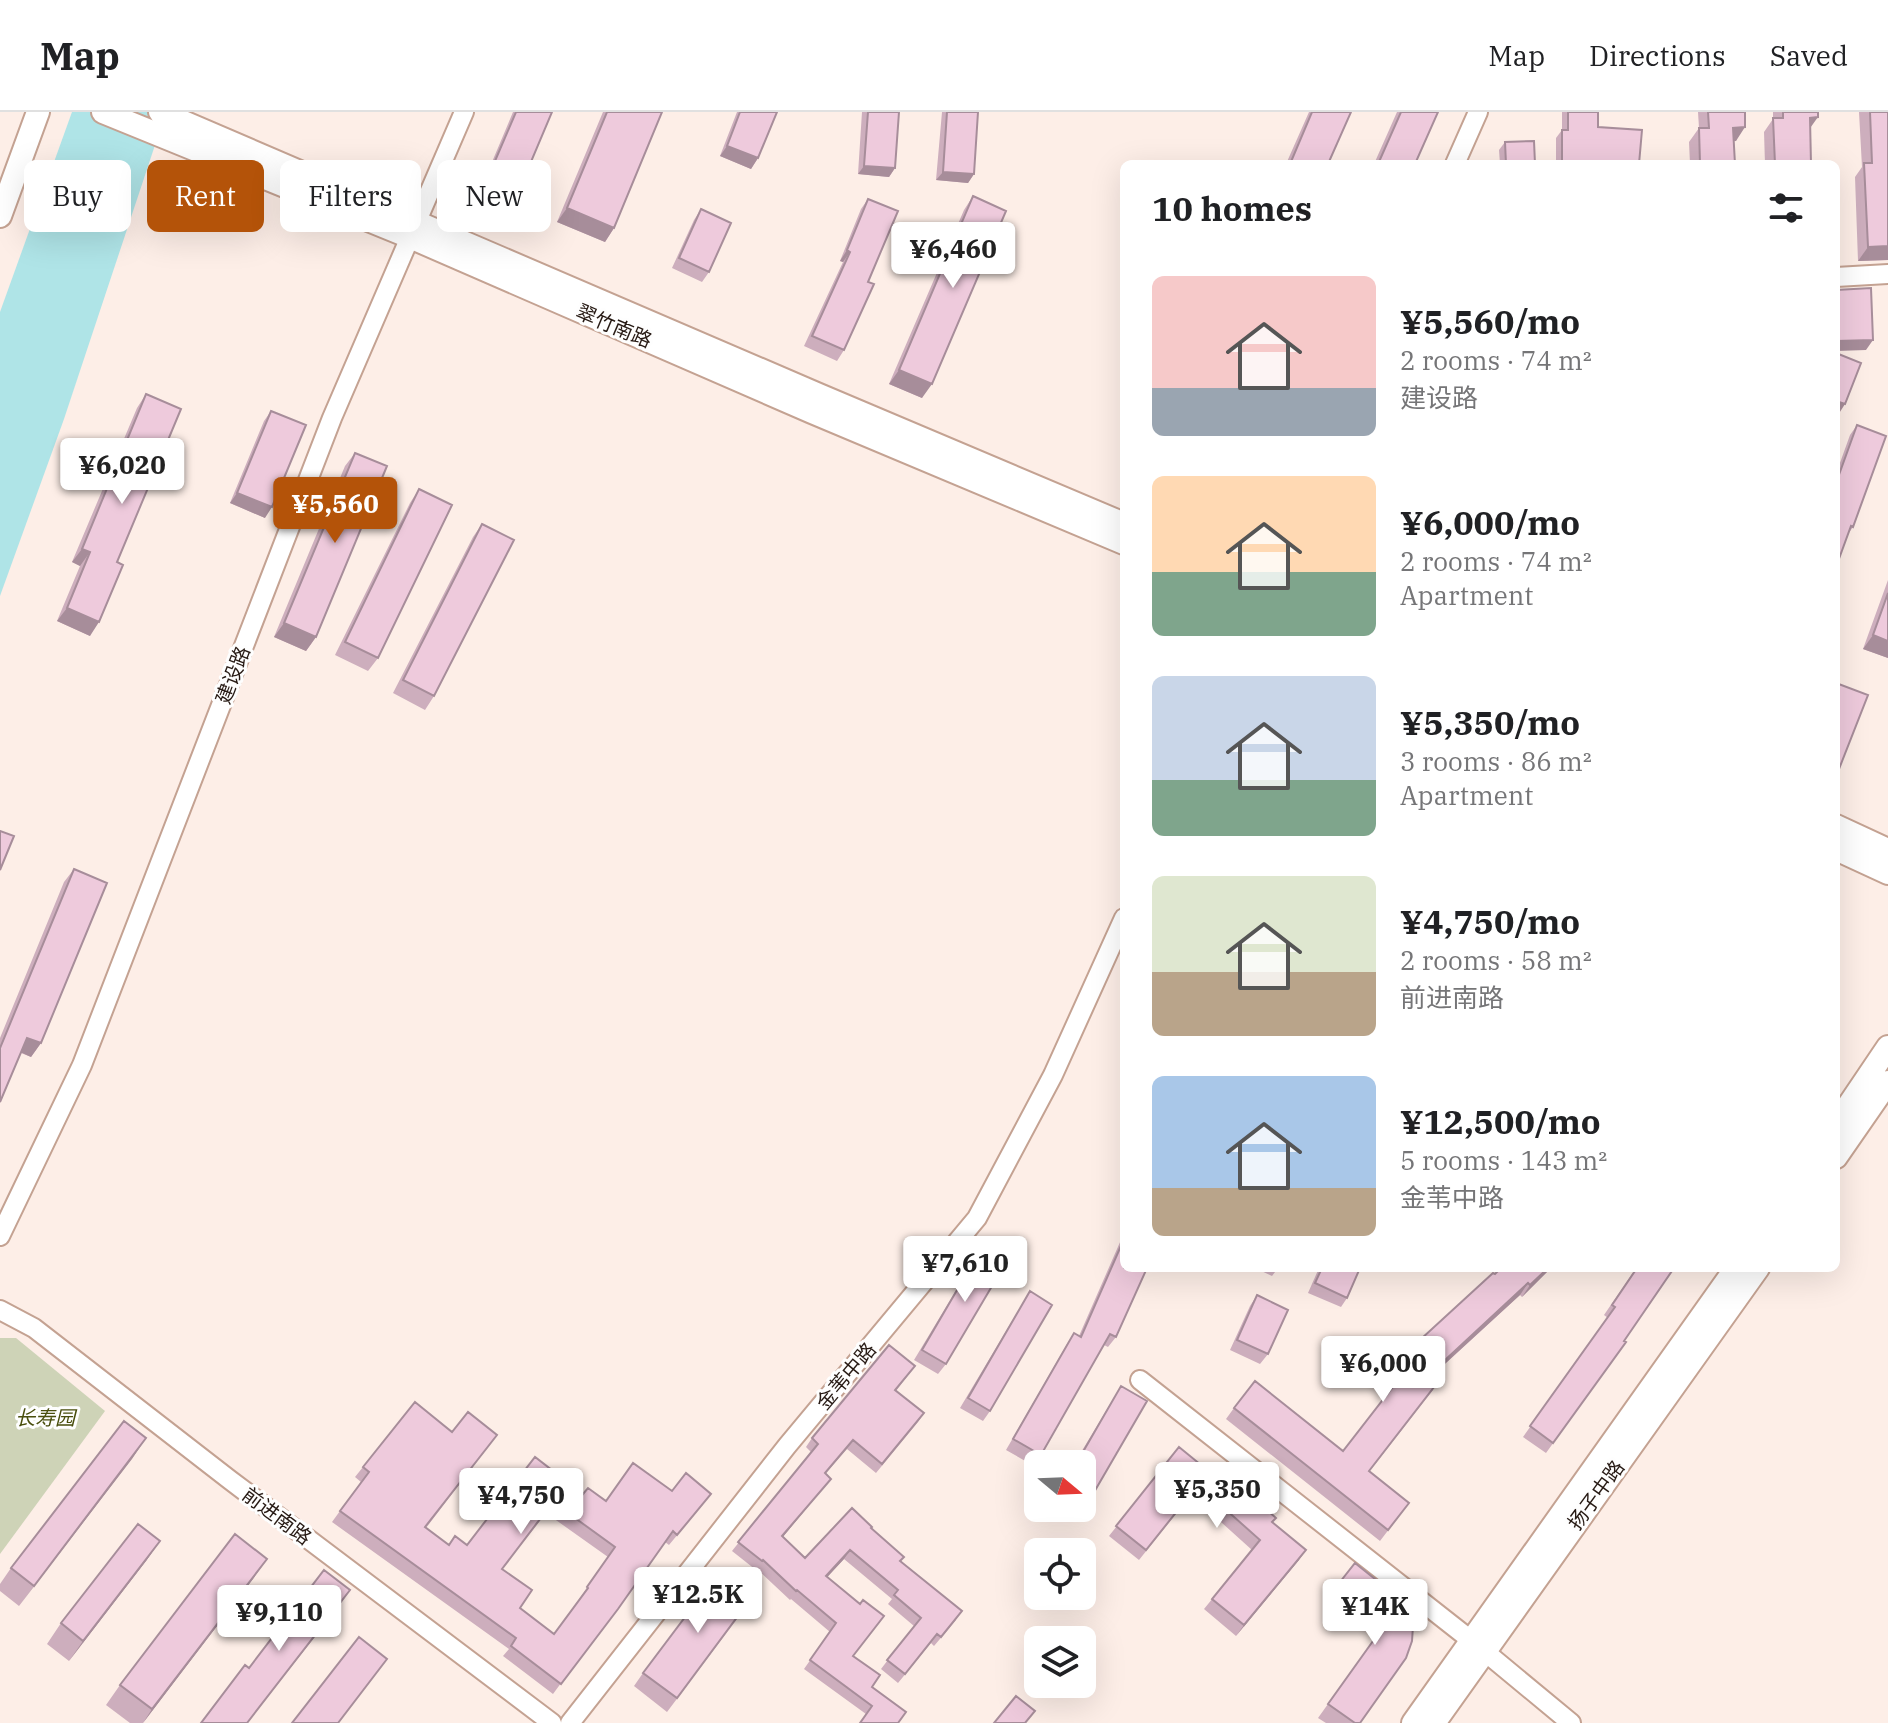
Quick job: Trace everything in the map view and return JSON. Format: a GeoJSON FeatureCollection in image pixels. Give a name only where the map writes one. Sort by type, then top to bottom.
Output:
{"type":"FeatureCollection","features":[{"type":"Feature","properties":{"kind":"main road"},"geometry":{"type":"LineString","coordinates":[[0,216],[38,112]]}},
{"type":"Feature","properties":{"kind":"main road","name":"翠竹南路"},"geometry":{"type":"LineString","coordinates":[[103,112],[169,124],[280,172]]}},
{"type":"Feature","properties":{"kind":"main road","name":"翠竹南路"},"geometry":{"type":"LineString","coordinates":[[417,232],[812,412],[1120,541]]}},
{"type":"Feature","properties":{"kind":"main road","name":"翠竹南路"},"geometry":{"type":"LineString","coordinates":[[418,232],[819,395],[1120,522]]}},
{"type":"Feature","properties":{"kind":"main road"},"geometry":{"type":"LineString","coordinates":[[1840,828],[1888,850]]}},
{"type":"Feature","properties":{"kind":"main road"},"geometry":{"type":"LineString","coordinates":[[1840,851],[1888,873]]}},
{"type":"Feature","properties":{"kind":"main road"},"geometry":{"type":"LineString","coordinates":[[1840,1118],[1888,1047]]}},
{"type":"Feature","properties":{"kind":"main road"},"geometry":{"type":"LineString","coordinates":[[1840,1151],[1888,1082]]}},
{"type":"Feature","properties":{"kind":"main road","name":"扬子中路"},"geometry":{"type":"LineString","coordinates":[[1434,1723],[1478,1647],[1733,1272]]}},
{"type":"Feature","properties":{"kind":"main road","name":"扬子中路"},"geometry":{"type":"LineString","coordinates":[[1413,1723],[1478,1647],[1755,1272]]}},
{"type":"Feature","properties":{"kind":"street","name":"建设路"},"geometry":{"type":"LineString","coordinates":[[421,211],[464,112]]}},
{"type":"Feature","properties":{"kind":"street"},"geometry":{"type":"LineString","coordinates":[[1457,160],[1478,112]]}},
{"type":"Feature","properties":{"kind":"street","name":"建设路"},"geometry":{"type":"LineString","coordinates":[[0,1236],[82,1065],[332,418],[412,232]]}},
{"type":"Feature","properties":{"kind":"street"},"geometry":{"type":"LineString","coordinates":[[1840,277],[1888,274]]}},
{"type":"Feature","properties":{"kind":"street","name":"金苇中路"},"geometry":{"type":"LineString","coordinates":[[570,1723],[787,1446],[977,1218],[1053,1075],[1120,927]]}},
{"type":"Feature","properties":{"kind":"street","name":"前进南路"},"geometry":{"type":"LineString","coordinates":[[0,1310],[34,1328],[552,1723]]}},
{"type":"Feature","properties":{"kind":"street"},"geometry":{"type":"LineString","coordinates":[[1140,1380],[1571,1723]]}},
{"type":"Feature","properties":{"kind":"green space","name":"长寿园"},"geometry":{"type":"Polygon","coordinates":[[[0,1338],[16,1338],[105,1411],[0,1554],[0,1338]]]}},
{"type":"Feature","properties":{"kind":"water"},"geometry":{"type":"Polygon","coordinates":[[[72,112],[166,112],[150,160],[147,160],[147,169],[131,217],[131,160],[55,160],[72,112]]]}},
{"type":"Feature","properties":{"kind":"water"},"geometry":{"type":"Polygon","coordinates":[[[29,232],[126,232],[64,419],[0,596],[0,312],[29,232]]]}},
{"type":"Feature","properties":{"kind":"building"},"geometry":{"type":"Polygon","coordinates":[[[516,112],[552,112],[532,160],[495,160],[516,112]]]}},
{"type":"Feature","properties":{"kind":"building"},"geometry":{"type":"Polygon","coordinates":[[[607,112],[662,112],[614,228],[567,208],[607,112]]]}},
{"type":"Feature","properties":{"kind":"building"},"geometry":{"type":"Polygon","coordinates":[[[740,112],[777,112],[758,158],[727,146],[740,112]]]}},
{"type":"Feature","properties":{"kind":"building"},"geometry":{"type":"Polygon","coordinates":[[[868,112],[899,112],[895,168],[864,166],[868,112]]]}},
{"type":"Feature","properties":{"kind":"building"},"geometry":{"type":"Polygon","coordinates":[[[947,112],[978,112],[974,174],[943,172],[947,112]]]}},
{"type":"Feature","properties":{"kind":"building"},"geometry":{"type":"Polygon","coordinates":[[[1312,112],[1351,112],[1330,160],[1292,160],[1312,112]]]}},
{"type":"Feature","properties":{"kind":"building"},"geometry":{"type":"Polygon","coordinates":[[[1401,112],[1438,112],[1417,160],[1380,160],[1401,112]]]}},
{"type":"Feature","properties":{"kind":"building"},"geometry":{"type":"Polygon","coordinates":[[[1568,112],[1598,112],[1598,127],[1642,130],[1639,160],[1562,160],[1562,130],[1568,130],[1568,112]]]}},
{"type":"Feature","properties":{"kind":"building"},"geometry":{"type":"Polygon","coordinates":[[[1708,112],[1745,112],[1745,127],[1733,128],[1735,160],[1700,160],[1699,128],[1709,128],[1708,112]]]}},
{"type":"Feature","properties":{"kind":"building"},"geometry":{"type":"Polygon","coordinates":[[[1783,112],[1818,112],[1818,117],[1810,118],[1811,160],[1775,160],[1773,118],[1783,118],[1783,112]]]}},
{"type":"Feature","properties":{"kind":"building"},"geometry":{"type":"Polygon","coordinates":[[[1870,112],[1888,112],[1888,246],[1868,247],[1864,163],[1872,163],[1870,112]]]}},
{"type":"Feature","properties":{"kind":"building"},"geometry":{"type":"Polygon","coordinates":[[[1534,141],[1535,160],[1506,160],[1505,142],[1534,141]]]}},
{"type":"Feature","properties":{"kind":"building"},"geometry":{"type":"Polygon","coordinates":[[[973,196],[1006,211],[932,384],[899,370],[973,196]]]}},
{"type":"Feature","properties":{"kind":"building"},"geometry":{"type":"Polygon","coordinates":[[[868,199],[898,211],[868,282],[874,284],[844,350],[812,336],[850,252],[847,250],[868,199]]]}},
{"type":"Feature","properties":{"kind":"building"},"geometry":{"type":"Polygon","coordinates":[[[701,209],[731,223],[709,272],[679,258],[701,209]]]}},
{"type":"Feature","properties":{"kind":"building"},"geometry":{"type":"Polygon","coordinates":[[[1871,288],[1873,340],[1840,341],[1840,290],[1871,288]]]}},
{"type":"Feature","properties":{"kind":"building"},"geometry":{"type":"Polygon","coordinates":[[[1840,355],[1861,363],[1845,404],[1840,402],[1840,355]]]}},
{"type":"Feature","properties":{"kind":"building"},"geometry":{"type":"Polygon","coordinates":[[[146,394],[181,409],[117,562],[123,565],[99,622],[67,608],[90,552],[82,549],[146,394]]]}},
{"type":"Feature","properties":{"kind":"building"},"geometry":{"type":"Polygon","coordinates":[[[271,411],[306,425],[272,507],[237,493],[271,411]]]}},
{"type":"Feature","properties":{"kind":"building"},"geometry":{"type":"Polygon","coordinates":[[[1857,425],[1886,436],[1840,556],[1840,472],[1857,425]]]}},
{"type":"Feature","properties":{"kind":"building"},"geometry":{"type":"Polygon","coordinates":[[[355,453],[387,466],[316,637],[284,623],[355,453]]]}},
{"type":"Feature","properties":{"kind":"building"},"geometry":{"type":"Polygon","coordinates":[[[419,489],[452,505],[378,658],[345,642],[419,489]]]}},
{"type":"Feature","properties":{"kind":"building"},"geometry":{"type":"Polygon","coordinates":[[[482,524],[514,540],[434,696],[403,680],[482,524]]]}},
{"type":"Feature","properties":{"kind":"building"},"geometry":{"type":"Polygon","coordinates":[[[1888,593],[1888,641],[1873,635],[1888,593]]]}},
{"type":"Feature","properties":{"kind":"building"},"geometry":{"type":"Polygon","coordinates":[[[1840,684],[1868,695],[1840,766],[1840,684]]]}},
{"type":"Feature","properties":{"kind":"building"},"geometry":{"type":"Polygon","coordinates":[[[0,831],[14,836],[0,870],[0,831]]]}},
{"type":"Feature","properties":{"kind":"building"},"geometry":{"type":"Polygon","coordinates":[[[74,869],[107,883],[41,1043],[27,1038],[0,1102],[0,1048],[74,869]]]}},
{"type":"Feature","properties":{"kind":"building"},"geometry":{"type":"Polygon","coordinates":[[[984,1244],[1008,1259],[946,1364],[922,1350],[984,1244]]]}},
{"type":"Feature","properties":{"kind":"building"},"geometry":{"type":"Polygon","coordinates":[[[1120,1248],[1120,1272],[1145,1272],[1116,1337],[1110,1334],[1044,1450],[1032,1450],[1013,1439],[1074,1333],[1081,1337],[1120,1248]]]}},
{"type":"Feature","properties":{"kind":"building"},"geometry":{"type":"Polygon","coordinates":[[[1320,1272],[1358,1272],[1347,1298],[1315,1283],[1320,1272]]]}},
{"type":"Feature","properties":{"kind":"building"},"geometry":{"type":"Polygon","coordinates":[[[1544,1272],[1432,1372],[1441,1378],[1369,1471],[1409,1503],[1388,1530],[1234,1408],[1255,1381],[1343,1451],[1426,1344],[1421,1339],[1495,1274],[1544,1272]]]}},
{"type":"Feature","properties":{"kind":"building"},"geometry":{"type":"Polygon","coordinates":[[[1634,1272],[1671,1272],[1626,1342],[1553,1443],[1530,1426],[1615,1307],[1612,1305],[1634,1272]]]}},
{"type":"Feature","properties":{"kind":"building"},"geometry":{"type":"Polygon","coordinates":[[[1030,1291],[1052,1305],[990,1411],[968,1398],[1030,1291]]]}},
{"type":"Feature","properties":{"kind":"building"},"geometry":{"type":"Polygon","coordinates":[[[1257,1295],[1288,1310],[1268,1354],[1237,1340],[1257,1295]]]}},
{"type":"Feature","properties":{"kind":"building"},"geometry":{"type":"Polygon","coordinates":[[[889,1345],[915,1366],[895,1390],[924,1413],[882,1464],[853,1440],[825,1473],[831,1479],[782,1536],[805,1558],[852,1508],[904,1557],[900,1561],[962,1611],[941,1637],[937,1634],[905,1674],[887,1660],[921,1618],[894,1595],[898,1590],[850,1550],[826,1576],[860,1604],[863,1600],[884,1616],[853,1656],[880,1675],[872,1687],[906,1712],[898,1723],[860,1723],[872,1706],[810,1660],[836,1623],[738,1542],[818,1444],[812,1438],[889,1345]]]}},
{"type":"Feature","properties":{"kind":"building"},"geometry":{"type":"Polygon","coordinates":[[[1121,1386],[1147,1401],[1096,1489],[1096,1450],[1084,1450],[1121,1386]]]}},
{"type":"Feature","properties":{"kind":"building"},"geometry":{"type":"Polygon","coordinates":[[[415,1402],[452,1432],[468,1412],[497,1435],[425,1527],[449,1545],[455,1536],[467,1545],[535,1457],[583,1494],[588,1488],[606,1501],[633,1463],[672,1491],[686,1473],[711,1494],[677,1535],[673,1531],[561,1684],[511,1646],[516,1638],[340,1511],[369,1472],[363,1467],[415,1402]],[[553,1502],[502,1569],[532,1590],[520,1608],[554,1634],[615,1547],[553,1502]]]}},
{"type":"Feature","properties":{"kind":"building"},"geometry":{"type":"Polygon","coordinates":[[[124,1421],[146,1438],[34,1586],[11,1568],[124,1421]]]}},
{"type":"Feature","properties":{"kind":"building"},"geometry":{"type":"Polygon","coordinates":[[[1179,1447],[1212,1474],[1219,1467],[1276,1518],[1272,1522],[1306,1550],[1244,1625],[1212,1599],[1260,1540],[1198,1485],[1146,1550],[1116,1526],[1179,1447]]]}},
{"type":"Feature","properties":{"kind":"building"},"geometry":{"type":"Polygon","coordinates":[[[138,1524],[160,1541],[83,1641],[61,1623],[138,1524]]]}},
{"type":"Feature","properties":{"kind":"building"},"geometry":{"type":"Polygon","coordinates":[[[235,1534],[267,1559],[152,1709],[120,1685],[235,1534]]]}},
{"type":"Feature","properties":{"kind":"building"},"geometry":{"type":"Polygon","coordinates":[[[1355,1563],[1411,1608],[1413,1626],[1406,1658],[1360,1723],[1355,1723],[1328,1704],[1388,1620],[1340,1582],[1355,1563]]]}},
{"type":"Feature","properties":{"kind":"building"},"geometry":{"type":"Polygon","coordinates":[[[324,1570],[350,1590],[247,1723],[201,1723],[245,1665],[249,1668],[324,1570]]]}},
{"type":"Feature","properties":{"kind":"building"},"geometry":{"type":"Polygon","coordinates":[[[719,1572],[752,1597],[677,1698],[643,1673],[719,1572]]]}},
{"type":"Feature","properties":{"kind":"building"},"geometry":{"type":"Polygon","coordinates":[[[359,1637],[387,1659],[338,1723],[292,1723],[359,1637]]]}},
{"type":"Feature","properties":{"kind":"building"},"geometry":{"type":"Polygon","coordinates":[[[1016,1696],[1035,1711],[1025,1723],[994,1723],[1016,1696]]]}}]}
